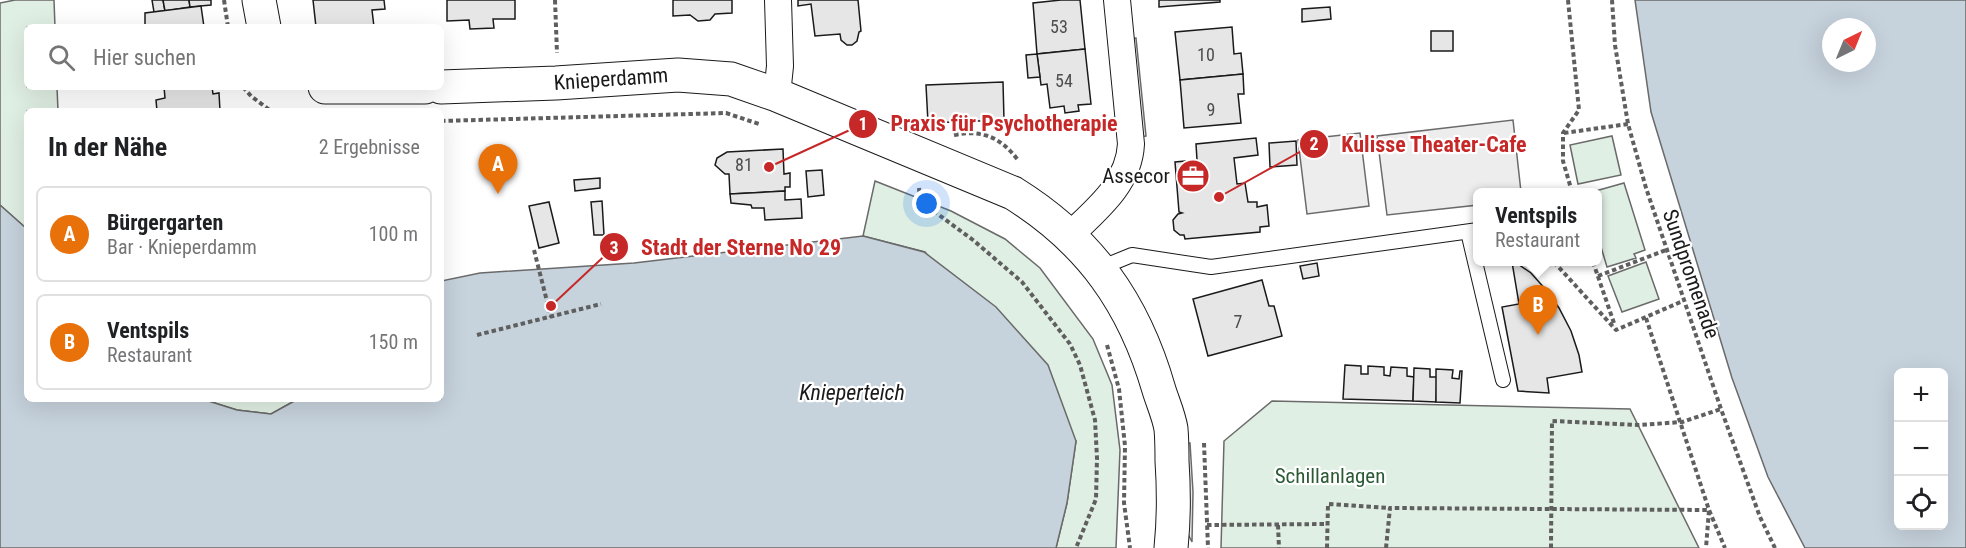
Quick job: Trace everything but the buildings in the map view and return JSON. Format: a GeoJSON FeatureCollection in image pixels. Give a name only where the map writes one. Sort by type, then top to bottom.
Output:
{"type":"FeatureCollection","features":[{"type":"Feature","properties":{"kind":"street"},"geometry":{"type":"LineString","coordinates":[[259,0],[263,24]]}},
{"type":"Feature","properties":{"kind":"street"},"geometry":{"type":"LineString","coordinates":[[777,95],[780,66],[778,0]]}},
{"type":"Feature","properties":{"kind":"street"},"geometry":{"type":"LineString","coordinates":[[1070,235],[1109,195],[1126,172],[1130,160],[1131,144],[1117,0]]}},
{"type":"Feature","properties":{"kind":"street","name":"Knieperdamm"},"geometry":{"type":"LineString","coordinates":[[444,87],[678,75],[731,79],[777,95],[1013,193],[1042,211],[1070,235],[1100,268],[1133,319],[1154,371],[1171,429],[1173,536]]}},
{"type":"Feature","properties":{"kind":"lane"},"geometry":{"type":"LineString","coordinates":[[1100,268],[1132,255],[1211,267],[1473,231]]}},
{"type":"Feature","properties":{"kind":"lane"},"geometry":{"type":"LineString","coordinates":[[1480,266],[1503,380]]}},
{"type":"Feature","properties":{"kind":"path"},"geometry":{"type":"LineString","coordinates":[[224,0],[228,24]]}},
{"type":"Feature","properties":{"kind":"path"},"geometry":{"type":"LineString","coordinates":[[555,0],[556,83]]}},
{"type":"Feature","properties":{"kind":"path"},"geometry":{"type":"LineString","coordinates":[[1568,0],[1579,110],[1563,134],[1563,161],[1571,188]]}},
{"type":"Feature","properties":{"kind":"path","name":"Sundpromenade"},"geometry":{"type":"LineString","coordinates":[[1612,0],[1615,45],[1628,124],[1646,188],[1721,409],[1760,517],[1775,548]]}},
{"type":"Feature","properties":{"kind":"path"},"geometry":{"type":"LineString","coordinates":[[245,90],[267,108]]}},
{"type":"Feature","properties":{"kind":"path"},"geometry":{"type":"LineString","coordinates":[[444,121],[726,114],[768,127]]}},
{"type":"Feature","properties":{"kind":"path"},"geometry":{"type":"LineString","coordinates":[[1563,134],[1628,124]]}},
{"type":"Feature","properties":{"kind":"path"},"geometry":{"type":"LineString","coordinates":[[944,136],[962,133],[992,136],[1007,145],[1018,160]]}},
{"type":"Feature","properties":{"kind":"path"},"geometry":{"type":"LineString","coordinates":[[929,189],[919,185],[920,201],[973,240],[1022,282],[1070,344],[1080,365],[1095,420],[1097,458],[1096,499],[1076,548]]}},
{"type":"Feature","properties":{"kind":"path"},"geometry":{"type":"LineString","coordinates":[[534,250],[551,317]]}},
{"type":"Feature","properties":{"kind":"path"},"geometry":{"type":"LineString","coordinates":[[1598,276],[1666,250]]}},
{"type":"Feature","properties":{"kind":"path"},"geometry":{"type":"LineString","coordinates":[[1558,266],[1616,330]]}},
{"type":"Feature","properties":{"kind":"path"},"geometry":{"type":"LineString","coordinates":[[1595,266],[1616,330]]}},
{"type":"Feature","properties":{"kind":"path"},"geometry":{"type":"LineString","coordinates":[[1616,330],[1683,301]]}},
{"type":"Feature","properties":{"kind":"path"},"geometry":{"type":"LineString","coordinates":[[477,334],[601,304]]}},
{"type":"Feature","properties":{"kind":"path"},"geometry":{"type":"LineString","coordinates":[[1646,318],[1709,510],[1725,548]]}},
{"type":"Feature","properties":{"kind":"path"},"geometry":{"type":"LineString","coordinates":[[1105,336],[1119,389],[1125,446],[1124,504],[1130,548]]}},
{"type":"Feature","properties":{"kind":"path"},"geometry":{"type":"LineString","coordinates":[[1551,548],[1552,421],[1682,423],[1721,409]]}},
{"type":"Feature","properties":{"kind":"path"},"geometry":{"type":"LineString","coordinates":[[1327,548],[1328,504],[1390,507],[1709,510]]}},
{"type":"Feature","properties":{"kind":"path"},"geometry":{"type":"LineString","coordinates":[[1386,548],[1390,507]]}},
{"type":"Feature","properties":{"kind":"path"},"geometry":{"type":"LineString","coordinates":[[1706,548],[1709,510]]}},
{"type":"Feature","properties":{"kind":"path"},"geometry":{"type":"LineString","coordinates":[[1173,536],[1278,525],[1327,524]]}},
{"type":"Feature","properties":{"kind":"path"},"geometry":{"type":"LineString","coordinates":[[1278,525],[1279,548]]}},
{"type":"Feature","properties":{"kind":"green space"},"geometry":{"type":"Polygon","coordinates":[[[15,0],[54,0],[55,24],[24,24],[24,90],[57,90],[58,108],[24,108],[24,226],[0,205],[0,3],[15,0]]]}},
{"type":"Feature","properties":{"kind":"green space"},"geometry":{"type":"Polygon","coordinates":[[[1612,136],[1621,175],[1578,184],[1570,145],[1612,136]]]}},
{"type":"Feature","properties":{"kind":"green space"},"geometry":{"type":"Polygon","coordinates":[[[875,181],[951,211],[1005,239],[1040,268],[1093,339],[1112,385],[1120,450],[1116,548],[1056,548],[1067,503],[1076,441],[925,252],[863,236],[875,181]]]}},
{"type":"Feature","properties":{"kind":"green space"},"geometry":{"type":"Polygon","coordinates":[[[1624,183],[1645,250],[1634,254],[1636,258],[1607,267],[1602,250],[1602,189],[1624,183]]]}},
{"type":"Feature","properties":{"kind":"green space"},"geometry":{"type":"Polygon","coordinates":[[[1646,262],[1659,299],[1622,312],[1608,276],[1646,262]]]}},
{"type":"Feature","properties":{"kind":"green space","name":"Schillanlagen"},"geometry":{"type":"Polygon","coordinates":[[[1272,401],[1630,409],[1699,548],[1221,548],[1224,441],[1272,401]]]}},
{"type":"Feature","properties":{"kind":"green space"},"geometry":{"type":"Polygon","coordinates":[[[212,402],[293,402],[271,414],[237,410],[212,402]]]}},
{"type":"Feature","properties":{"kind":"shaded area"},"geometry":{"type":"Polygon","coordinates":[[[1136,38],[1146,136],[1136,137],[1126,39],[1136,38]]]}},
{"type":"Feature","properties":{"kind":"shaded area"},"geometry":{"type":"Polygon","coordinates":[[[1513,120],[1521,188],[1473,188],[1473,206],[1387,215],[1377,136],[1513,120]]]}},
{"type":"Feature","properties":{"kind":"shaded area"},"geometry":{"type":"Polygon","coordinates":[[[1360,133],[1369,206],[1307,214],[1298,140],[1360,133]]]}},
{"type":"Feature","properties":{"kind":"shaded area"},"geometry":{"type":"Polygon","coordinates":[[[1190,443],[1193,492],[1192,542],[1181,520],[1179,444],[1190,443]]]}},
{"type":"Feature","properties":{"kind":"water"},"geometry":{"type":"Polygon","coordinates":[[[1635,0],[1966,0],[1966,548],[1805,548],[1768,477],[1732,378],[1651,112],[1635,0]]]}},
{"type":"Feature","properties":{"kind":"water","name":"Knieperteich"},"geometry":{"type":"Polygon","coordinates":[[[0,205],[24,226],[24,402],[212,402],[237,410],[271,414],[293,402],[444,402],[444,280],[480,273],[634,263],[863,236],[924,252],[996,307],[1048,365],[1076,441],[1067,503],[1056,548],[0,548],[0,205]]]}},
{"type":"Feature","properties":{"kind":"place","name":"Praxis für Psychotherapie"},"geometry":{"type":"Point","coordinates":[769,167]}},
{"type":"Feature","properties":{"kind":"place","name":"Assecor"},"geometry":{"type":"Point","coordinates":[1193,176]}},
{"type":"Feature","properties":{"kind":"place","name":"Bürgergarten"},"geometry":{"type":"Point","coordinates":[498,194]}},
{"type":"Feature","properties":{"kind":"place","name":"Kulisse Theater-Cafe"},"geometry":{"type":"Point","coordinates":[1219,197]}},
{"type":"Feature","properties":{"kind":"place","name":"Stadt der Sterne No 29"},"geometry":{"type":"Point","coordinates":[551,306]}},
{"type":"Feature","properties":{"kind":"place","name":"Ventspils"},"geometry":{"type":"Point","coordinates":[1538,335]}}]}
